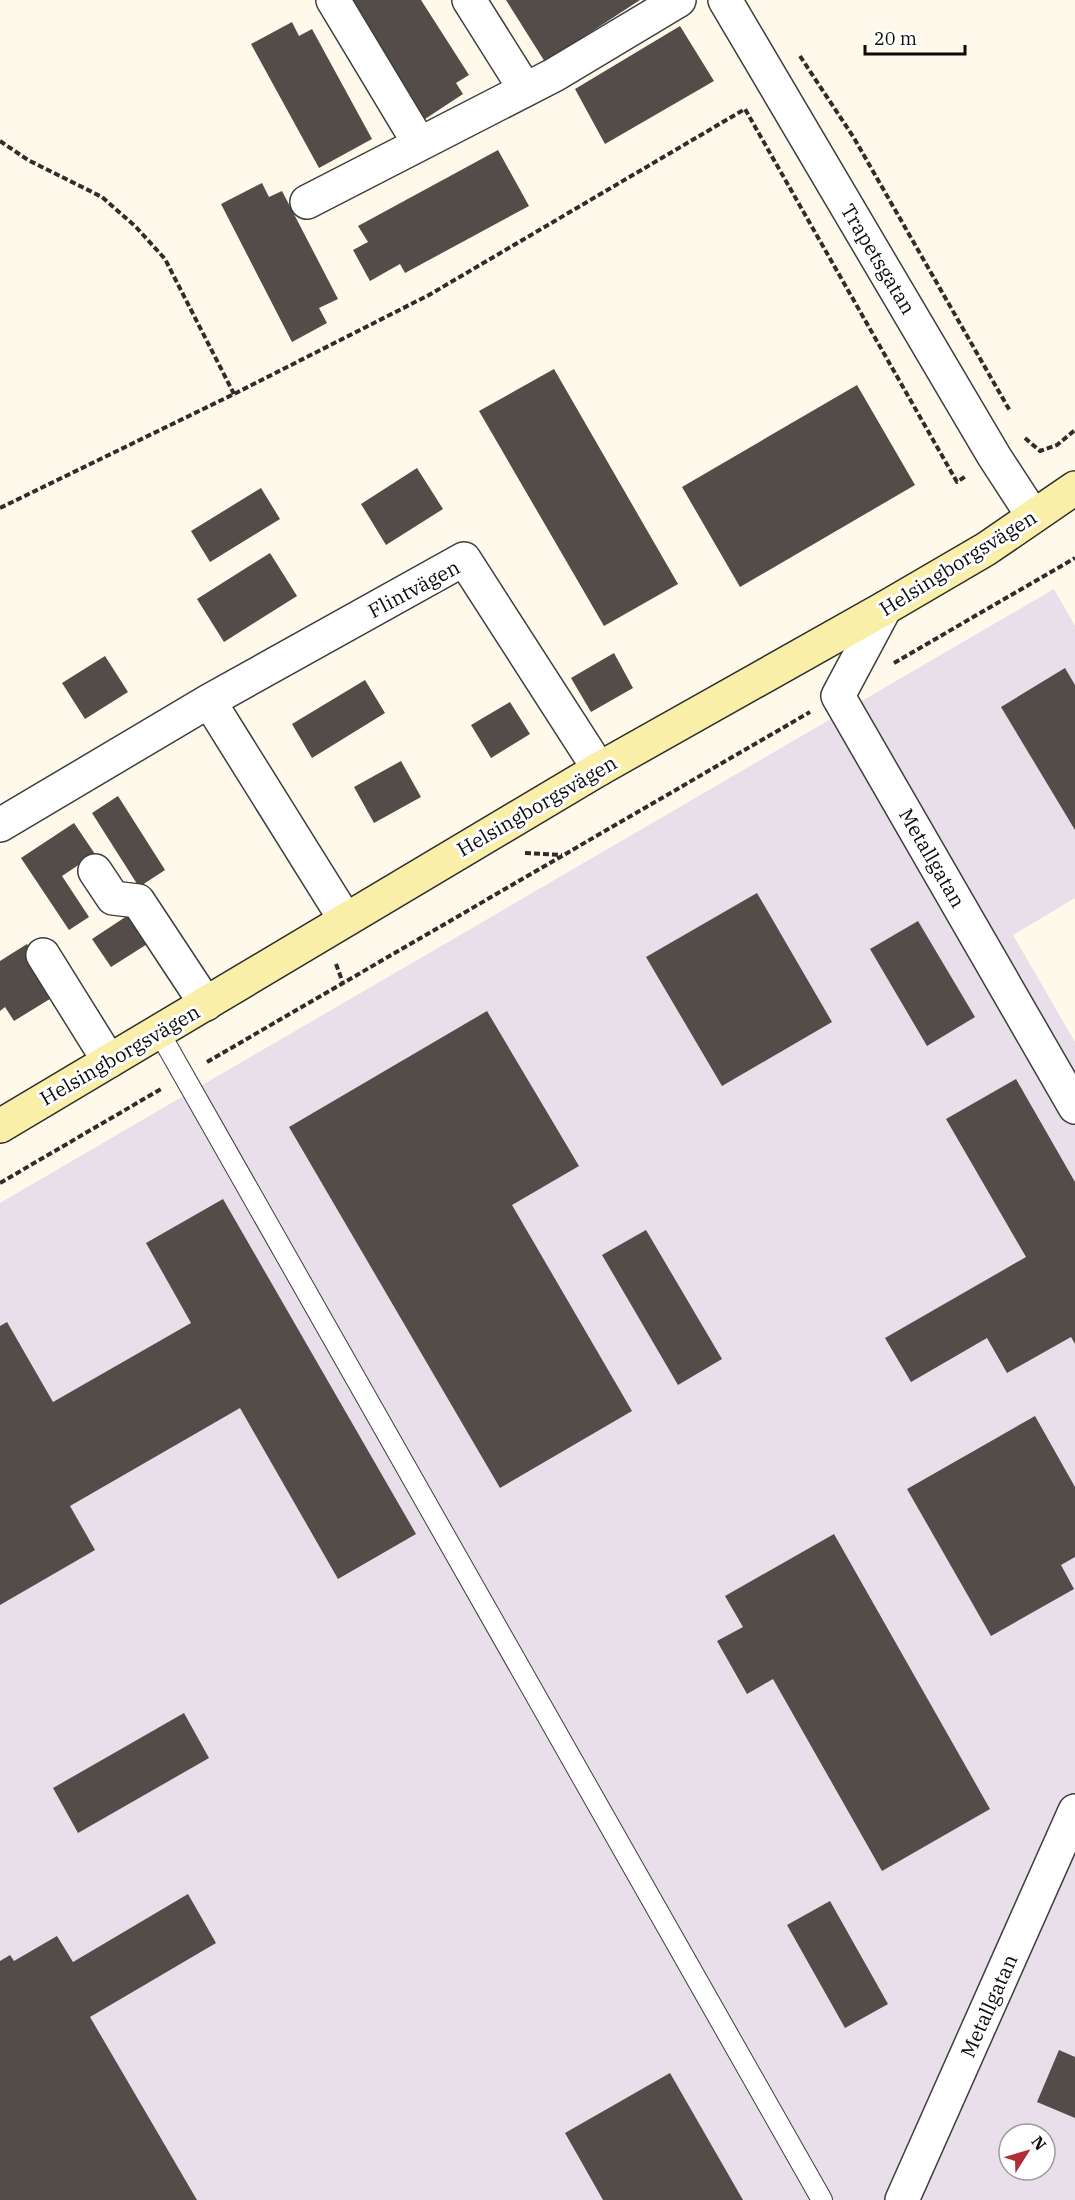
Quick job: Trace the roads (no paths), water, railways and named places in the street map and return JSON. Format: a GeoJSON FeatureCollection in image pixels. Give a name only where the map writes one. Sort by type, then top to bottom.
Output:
{"type":"FeatureCollection","features":[{"type":"Feature","properties":{"kind":"main road","name":"Helsingborgsvägen"},"geometry":{"type":"LineString","coordinates":[[0,1126],[598,769],[986,549],[1075,488]]}},
{"type":"Feature","properties":{"kind":"street"},"geometry":{"type":"LineString","coordinates":[[333,0],[419,143]]}},
{"type":"Feature","properties":{"kind":"street"},"geometry":{"type":"LineString","coordinates":[[469,0],[525,89]]}},
{"type":"Feature","properties":{"kind":"street"},"geometry":{"type":"LineString","coordinates":[[307,202],[554,75],[680,0]]}},
{"type":"Feature","properties":{"kind":"street","name":"Trapetsgatan"},"geometry":{"type":"LineString","coordinates":[[725,0],[994,456],[1033,516]]}},
{"type":"Feature","properties":{"kind":"street","name":"Flintvägen"},"geometry":{"type":"LineString","coordinates":[[0,825],[209,701],[464,559],[598,769]]}},
{"type":"Feature","properties":{"kind":"street","name":"Metallgatan"},"geometry":{"type":"LineString","coordinates":[[885,608],[838,696],[1075,1107]]}},
{"type":"Feature","properties":{"kind":"street"},"geometry":{"type":"LineString","coordinates":[[209,701],[345,919]]}},
{"type":"Feature","properties":{"kind":"street"},"geometry":{"type":"LineString","coordinates":[[95,871],[113,898],[138,901],[206,1004]]}},
{"type":"Feature","properties":{"kind":"street"},"geometry":{"type":"LineString","coordinates":[[43,955],[109,1061]]}},
{"type":"Feature","properties":{"kind":"street","name":"Metallgatan"},"geometry":{"type":"LineString","coordinates":[[902,2200],[1075,1811]]}},
{"type":"Feature","properties":{"kind":"lane"},"geometry":{"type":"LineString","coordinates":[[159,1032],[822,2200]]}}]}
